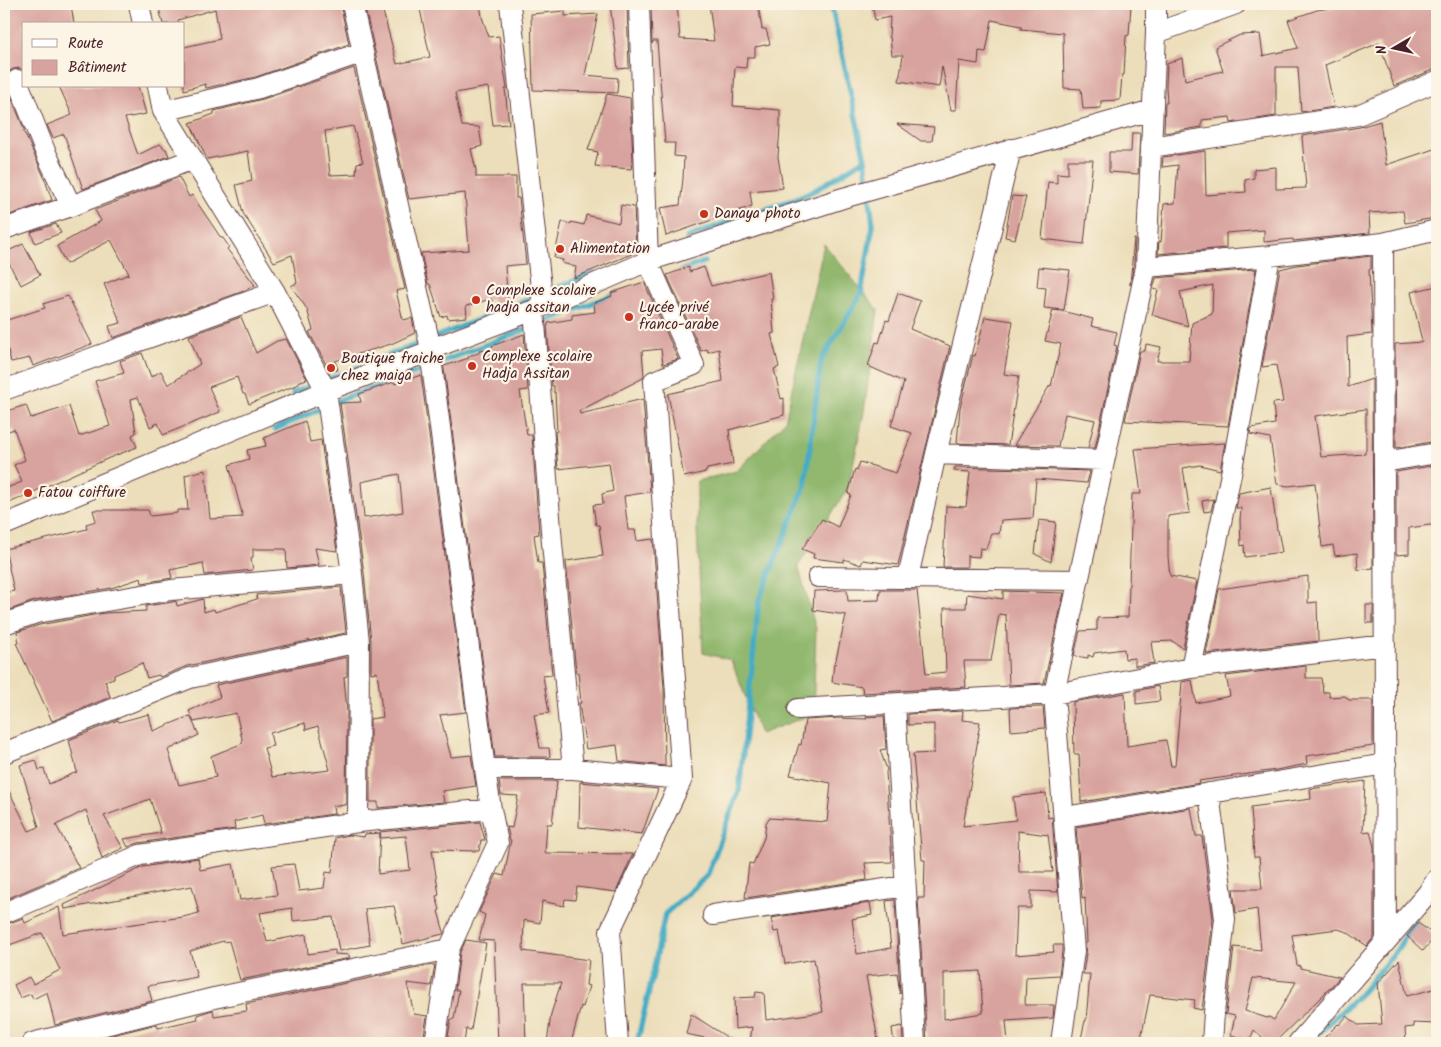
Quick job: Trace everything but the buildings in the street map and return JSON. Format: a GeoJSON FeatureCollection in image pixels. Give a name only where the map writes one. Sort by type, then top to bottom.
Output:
{"type":"FeatureCollection","features":[{"type":"Feature","properties":{"kind":"street"},"geometry":{"type":"LineString","coordinates":[[139,4],[143,22]]}},
{"type":"Feature","properties":{"kind":"street"},"geometry":{"type":"LineString","coordinates":[[352,4],[431,350],[485,769],[498,843],[449,949],[435,1043]]}},
{"type":"Feature","properties":{"kind":"street"},"geometry":{"type":"LineString","coordinates":[[510,4],[538,308],[552,543],[573,769]]}},
{"type":"Feature","properties":{"kind":"street"},"geometry":{"type":"LineString","coordinates":[[618,1043],[610,931],[682,779],[654,381],[694,365],[648,261],[639,4]]}},
{"type":"Feature","properties":{"kind":"street"},"geometry":{"type":"LineString","coordinates":[[1061,1043],[1074,951],[1054,694],[1146,268],[1156,4]]}},
{"type":"Feature","properties":{"kind":"street"},"geometry":{"type":"LineString","coordinates":[[1156,33],[1236,4]]}},
{"type":"Feature","properties":{"kind":"street"},"geometry":{"type":"LineString","coordinates":[[163,111],[259,88],[363,52]]}},
{"type":"Feature","properties":{"kind":"street"},"geometry":{"type":"LineString","coordinates":[[15,80],[71,206]]}},
{"type":"Feature","properties":{"kind":"street"},"geometry":{"type":"LineString","coordinates":[[1151,147],[1358,115],[1437,80]]}},
{"type":"Feature","properties":{"kind":"street"},"geometry":{"type":"LineString","coordinates":[[158,88],[163,111],[275,292],[326,390],[352,574],[359,642],[358,822]]}},
{"type":"Feature","properties":{"kind":"street"},"geometry":{"type":"LineString","coordinates":[[4,525],[326,390],[538,308],[648,261],[907,178],[1152,110]]}},
{"type":"Feature","properties":{"kind":"street"},"geometry":{"type":"LineString","coordinates":[[908,577],[936,454],[1011,149]]}},
{"type":"Feature","properties":{"kind":"street"},"geometry":{"type":"LineString","coordinates":[[4,230],[194,160]]}},
{"type":"Feature","properties":{"kind":"street"},"geometry":{"type":"LineString","coordinates":[[1146,268],[1383,243],[1437,230]]}},
{"type":"Feature","properties":{"kind":"street"},"geometry":{"type":"LineString","coordinates":[[1383,243],[1386,942]]}},
{"type":"Feature","properties":{"kind":"street"},"geometry":{"type":"LineString","coordinates":[[1191,668],[1232,469],[1270,256]]}},
{"type":"Feature","properties":{"kind":"street"},"geometry":{"type":"LineString","coordinates":[[4,390],[275,292]]}},
{"type":"Feature","properties":{"kind":"street"},"geometry":{"type":"LineString","coordinates":[[1384,462],[1437,453]]}},
{"type":"Feature","properties":{"kind":"street"},"geometry":{"type":"LineString","coordinates":[[936,454],[1104,460]]}},
{"type":"Feature","properties":{"kind":"street"},"geometry":{"type":"LineString","coordinates":[[4,624],[36,613],[171,590],[352,574]]}},
{"type":"Feature","properties":{"kind":"street"},"geometry":{"type":"LineString","coordinates":[[818,577],[1078,580]]}},
{"type":"Feature","properties":{"kind":"street"},"geometry":{"type":"LineString","coordinates":[[4,753],[190,678],[359,642]]}},
{"type":"Feature","properties":{"kind":"street"},"geometry":{"type":"LineString","coordinates":[[798,709],[1054,694],[1191,668],[1385,645]]}},
{"type":"Feature","properties":{"kind":"street"},"geometry":{"type":"LineString","coordinates":[[895,704],[915,1043]]}},
{"type":"Feature","properties":{"kind":"street"},"geometry":{"type":"LineString","coordinates":[[1064,817],[1386,764]]}},
{"type":"Feature","properties":{"kind":"street"},"geometry":{"type":"LineString","coordinates":[[485,769],[573,769],[682,779]]}},
{"type":"Feature","properties":{"kind":"street"},"geometry":{"type":"LineString","coordinates":[[1209,792],[1224,919],[1212,1043]]}},
{"type":"Feature","properties":{"kind":"street"},"geometry":{"type":"LineString","coordinates":[[4,913],[140,855],[358,822],[491,809]]}},
{"type":"Feature","properties":{"kind":"street"},"geometry":{"type":"LineString","coordinates":[[713,915],[905,886]]}},
{"type":"Feature","properties":{"kind":"street"},"geometry":{"type":"LineString","coordinates":[[1298,1043],[1386,942],[1434,893]]}},
{"type":"Feature","properties":{"kind":"street"},"geometry":{"type":"LineString","coordinates":[[32,1043],[214,998],[449,949]]}},
{"type":"Feature","properties":{"kind":"green space"},"geometry":{"type":"Polygon","coordinates":[[[824,244],[878,310],[863,418],[848,488],[798,566],[816,629],[813,714],[760,734],[731,660],[703,653],[697,530],[697,481],[737,471],[785,421],[824,244]]]}},
{"type":"Feature","properties":{"kind":"waterway"},"geometry":{"type":"LineString","coordinates":[[637,1043],[665,914],[707,876],[739,791],[759,600],[805,486],[821,361],[861,294],[873,225],[865,159],[831,4]]}},
{"type":"Feature","properties":{"kind":"waterway"},"geometry":{"type":"LineString","coordinates":[[687,238],[790,201],[817,189],[865,159]]}},
{"type":"Feature","properties":{"kind":"waterway"},"geometry":{"type":"LineString","coordinates":[[683,270],[704,262]]}},
{"type":"Feature","properties":{"kind":"waterway"},"geometry":{"type":"LineString","coordinates":[[436,337],[594,273]]}},
{"type":"Feature","properties":{"kind":"waterway"},"geometry":{"type":"LineString","coordinates":[[275,429],[342,399],[401,378],[618,293]]}},
{"type":"Feature","properties":{"kind":"waterway"},"geometry":{"type":"LineString","coordinates":[[293,393],[425,341]]}},
{"type":"Feature","properties":{"kind":"waterway"},"geometry":{"type":"LineString","coordinates":[[1319,1033],[1363,991],[1396,951],[1415,922]]}},
{"type":"Feature","properties":{"kind":"place","name":"Danaya photo"},"geometry":{"type":"Point","coordinates":[704,214]}},
{"type":"Feature","properties":{"kind":"place","name":"Alimentation"},"geometry":{"type":"Point","coordinates":[560,249]}},
{"type":"Feature","properties":{"kind":"place","name":"Complexe scolaire hadja assitan"},"geometry":{"type":"Point","coordinates":[476,300]}},
{"type":"Feature","properties":{"kind":"place","name":"Lycée privé franco-arabe"},"geometry":{"type":"Point","coordinates":[629,317]}},
{"type":"Feature","properties":{"kind":"place","name":"Complexe scolaire Hadja Assitan"},"geometry":{"type":"Point","coordinates":[472,366]}},
{"type":"Feature","properties":{"kind":"place","name":"Boutique fraiche chez maiga"},"geometry":{"type":"Point","coordinates":[331,368]}},
{"type":"Feature","properties":{"kind":"place","name":"Fatou coiffure"},"geometry":{"type":"Point","coordinates":[28,493]}}]}
